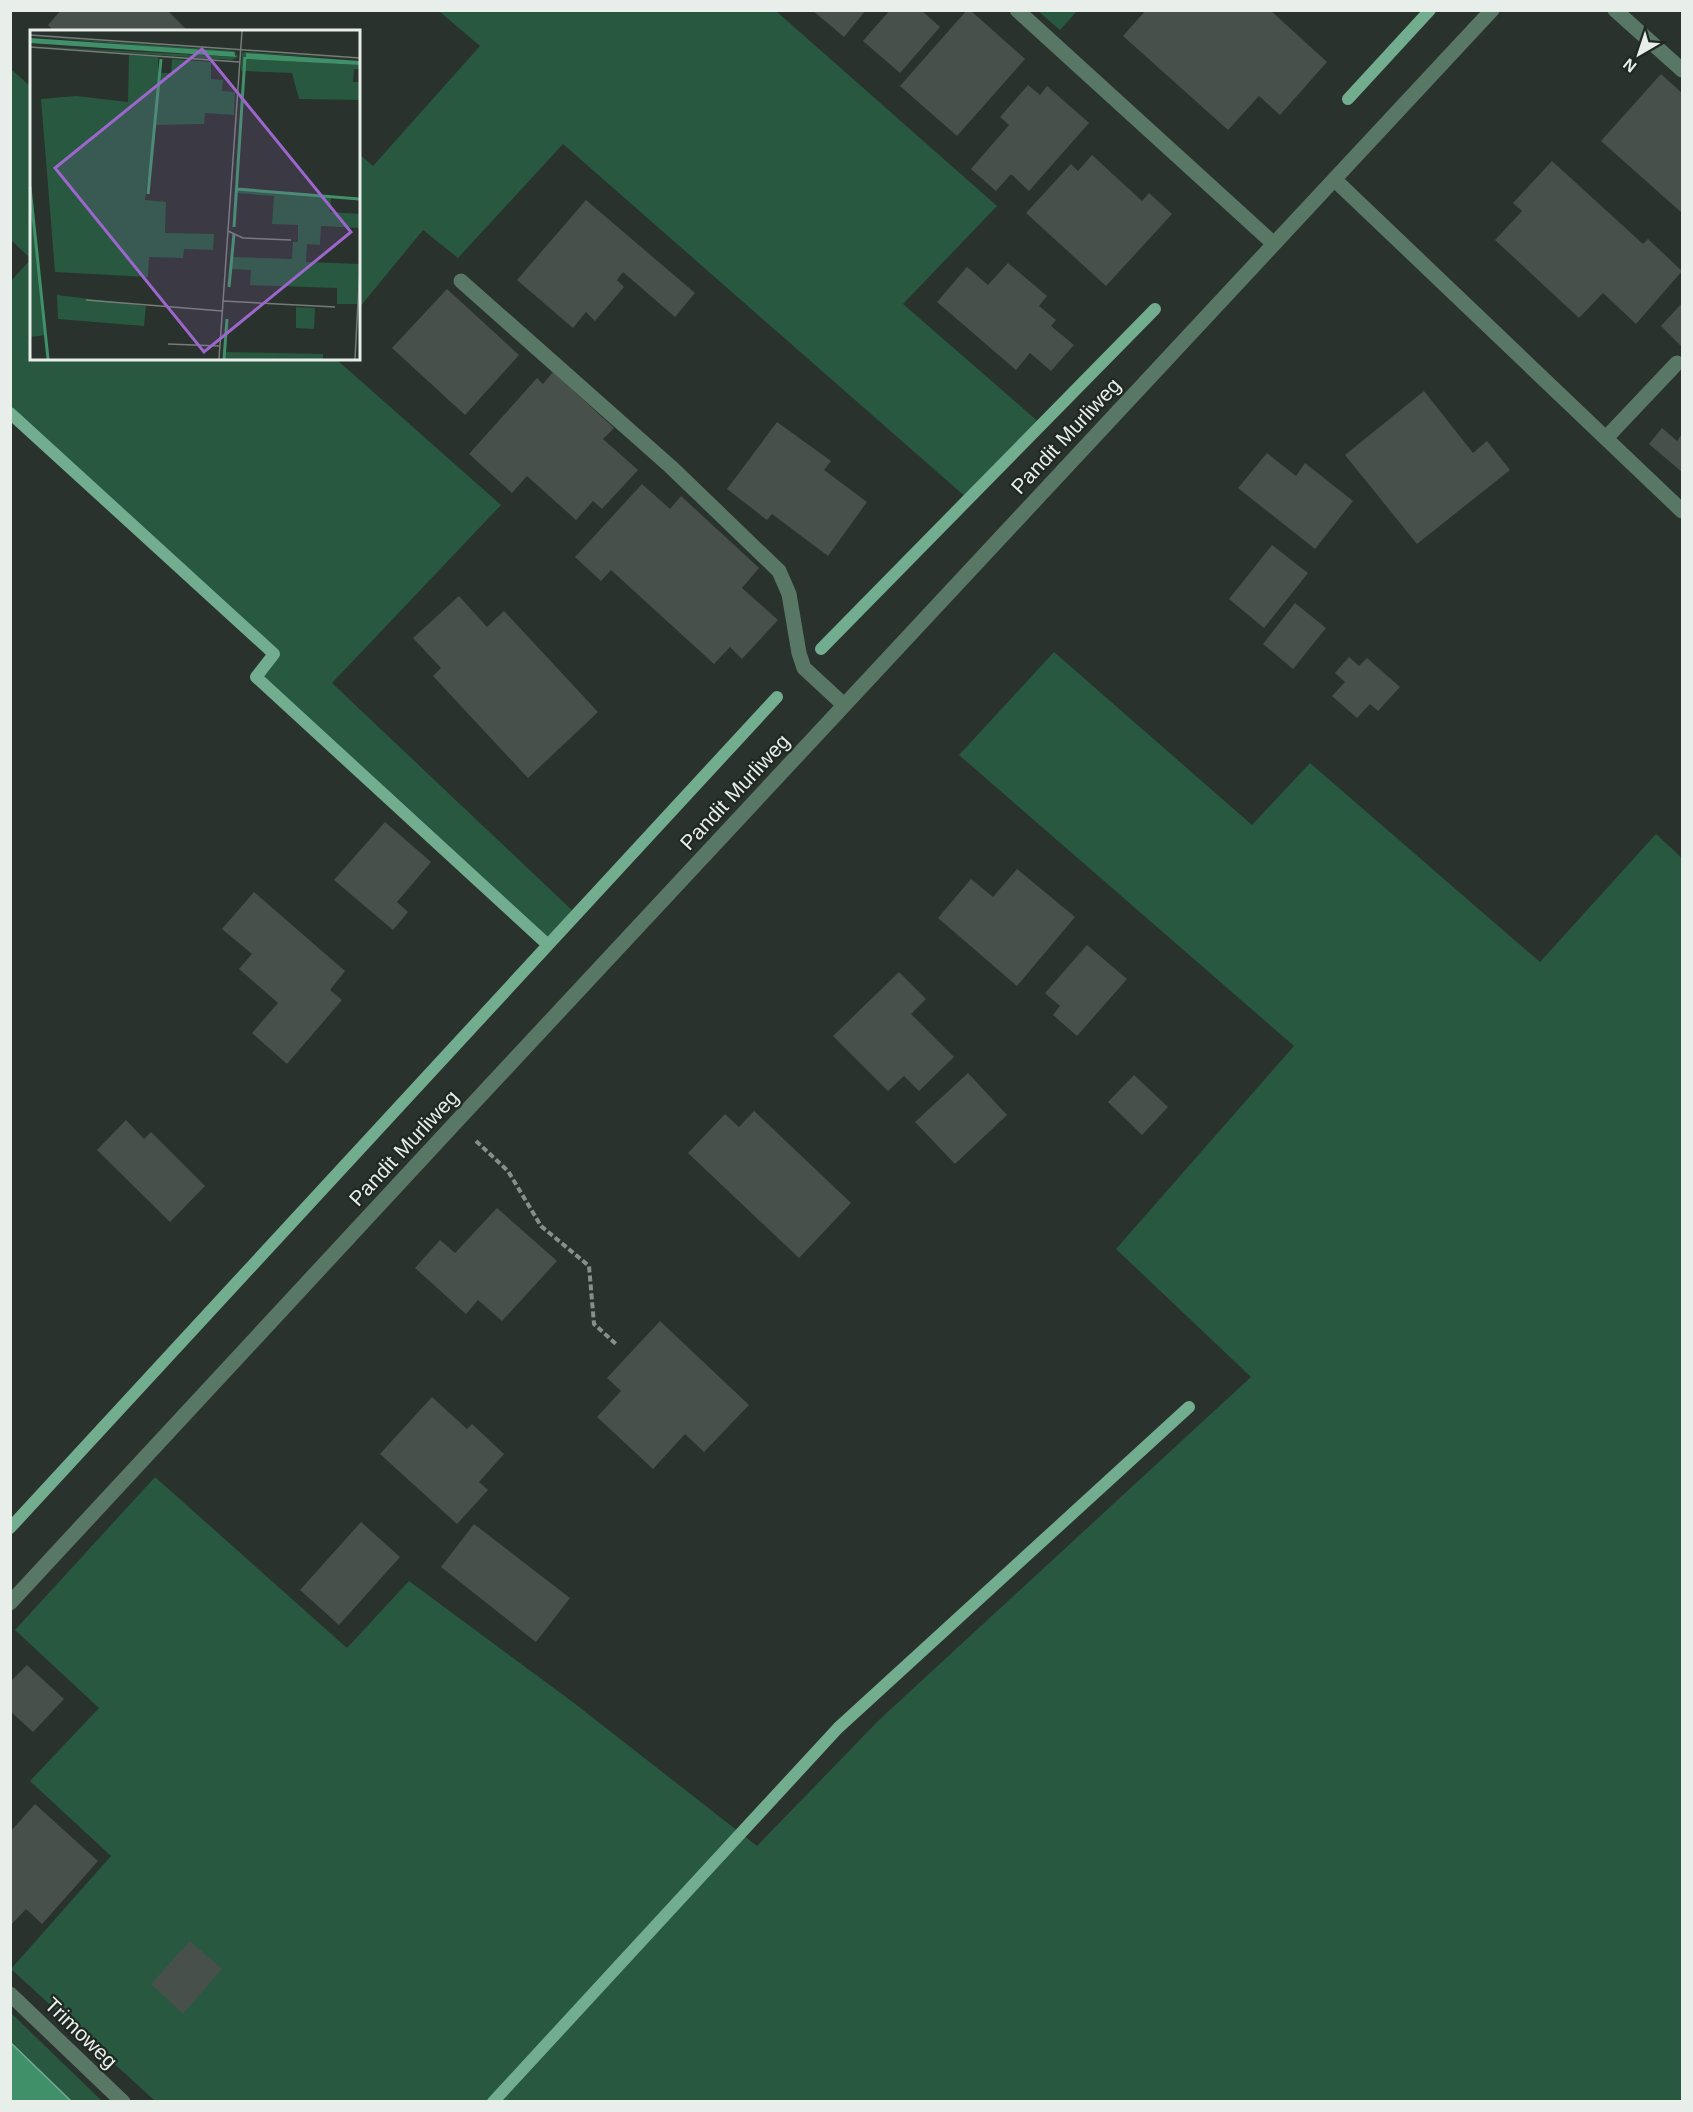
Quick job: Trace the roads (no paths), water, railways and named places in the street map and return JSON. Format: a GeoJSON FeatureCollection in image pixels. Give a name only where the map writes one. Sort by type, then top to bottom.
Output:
{"type":"FeatureCollection","features":[{"type":"Feature","properties":{"kind":"street"},"geometry":{"type":"LineString","coordinates":[[1017,10],[1274,244]]}},
{"type":"Feature","properties":{"kind":"street","name":"Pandit Murliweg"},"geometry":{"type":"LineString","coordinates":[[10,1603],[1492,10]]}},
{"type":"Feature","properties":{"kind":"street"},"geometry":{"type":"LineString","coordinates":[[1615,10],[1683,70]]}},
{"type":"Feature","properties":{"kind":"street"},"geometry":{"type":"LineString","coordinates":[[1335,180],[1683,511]]}},
{"type":"Feature","properties":{"kind":"street"},"geometry":{"type":"LineString","coordinates":[[461,281],[671,467],[779,571],[789,594],[799,653],[804,668],[844,705]]}},
{"type":"Feature","properties":{"kind":"street"},"geometry":{"type":"LineString","coordinates":[[1606,438],[1677,363]]}},
{"type":"Feature","properties":{"kind":"street","name":"Trimoweg"},"geometry":{"type":"LineString","coordinates":[[10,1994],[123,2102]]}},
{"type":"Feature","properties":{"kind":"waterway"},"geometry":{"type":"LineString","coordinates":[[1348,99],[1430,10]]}},
{"type":"Feature","properties":{"kind":"waterway"},"geometry":{"type":"LineString","coordinates":[[821,649],[1155,309]]}},
{"type":"Feature","properties":{"kind":"waterway"},"geometry":{"type":"LineString","coordinates":[[10,413],[274,654],[256,677],[548,945]]}},
{"type":"Feature","properties":{"kind":"waterway"},"geometry":{"type":"LineString","coordinates":[[10,1528],[777,697]]}},
{"type":"Feature","properties":{"kind":"waterway"},"geometry":{"type":"LineString","coordinates":[[493,2102],[838,1728],[1189,1407]]}}]}
